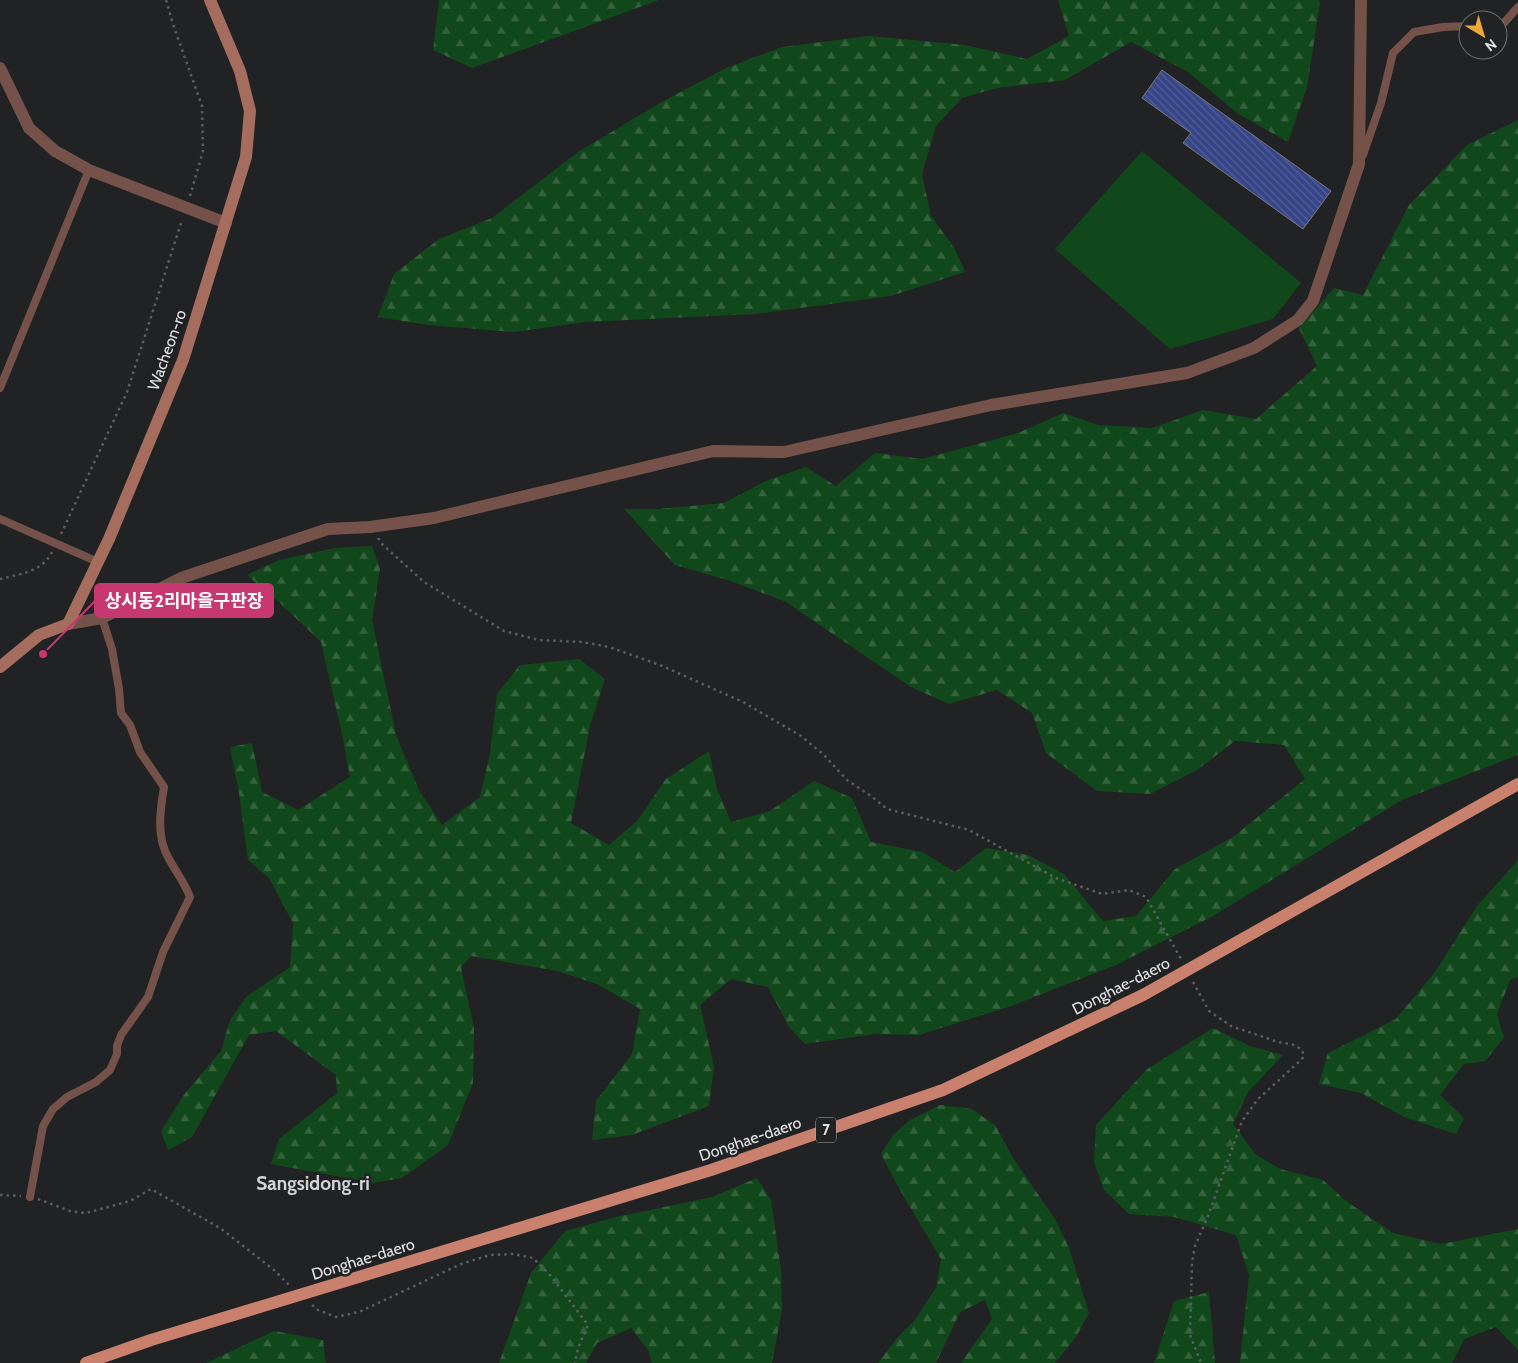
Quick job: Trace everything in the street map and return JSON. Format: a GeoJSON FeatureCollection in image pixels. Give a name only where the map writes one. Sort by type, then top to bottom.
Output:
{"type":"FeatureCollection","features":[{"type":"Feature","properties":{"kind":"main road","name":"Donghae-daero"},"geometry":{"type":"LineString","coordinates":[[86,1363],[151,1340],[711,1170],[943,1090],[1143,996],[1518,784]]}},
{"type":"Feature","properties":{"kind":"street","name":"Wacheon-ro"},"geometry":{"type":"LineString","coordinates":[[68,624],[98,562],[183,360],[246,157],[250,111],[240,71],[210,0]]}},
{"type":"Feature","properties":{"kind":"street"},"geometry":{"type":"LineString","coordinates":[[0,667],[38,635],[68,624],[102,618],[181,578],[328,529],[370,527],[434,518],[713,451],[784,452],[991,405],[1187,373],[1254,348],[1298,320],[1313,301],[1359,164],[1362,0]]}},
{"type":"Feature","properties":{"kind":"street"},"geometry":{"type":"LineString","coordinates":[[0,68],[28,128],[55,150],[89,170],[226,223]]}},
{"type":"Feature","properties":{"kind":"lane"},"geometry":{"type":"LineString","coordinates":[[1508,19],[1518,7]]}},
{"type":"Feature","properties":{"kind":"lane"},"geometry":{"type":"LineString","coordinates":[[1359,164],[1381,103],[1393,53],[1414,32],[1458,26]]}},
{"type":"Feature","properties":{"kind":"lane"},"geometry":{"type":"LineString","coordinates":[[0,388],[89,170]]}},
{"type":"Feature","properties":{"kind":"lane"},"geometry":{"type":"LineString","coordinates":[[0,518],[98,562]]}},
{"type":"Feature","properties":{"kind":"lane"},"geometry":{"type":"LineString","coordinates":[[30,1196],[43,1126],[53,1109],[67,1097],[96,1082],[110,1070],[117,1054],[117,1046],[121,1035],[148,997],[163,952],[190,897],[186,884],[168,858],[160,832],[164,787],[140,752],[130,725],[121,713],[120,689],[112,650],[102,618]]}},
{"type":"Feature","properties":{"kind":"path"},"geometry":{"type":"LineString","coordinates":[[0,579],[29,572],[48,561],[127,392],[187,207],[202,151],[202,106],[166,0]]}},
{"type":"Feature","properties":{"kind":"path"},"geometry":{"type":"LineString","coordinates":[[370,527],[384,545],[424,582],[504,631],[539,640],[582,642],[609,647],[660,665],[743,702],[801,736],[824,755],[847,780],[887,809],[969,830],[1056,878],[1102,894],[1129,890],[1146,897],[1155,912]]}},
{"type":"Feature","properties":{"kind":"path"},"geometry":{"type":"LineString","coordinates":[[1201,1363],[1190,1335],[1192,1262],[1195,1246],[1211,1208],[1242,1121],[1258,1099],[1304,1056],[1302,1050],[1295,1045],[1278,1042],[1231,1026],[1206,1007]]}},
{"type":"Feature","properties":{"kind":"path"},"geometry":{"type":"LineString","coordinates":[[0,1195],[30,1196],[70,1211],[86,1213],[130,1201],[151,1189],[220,1228],[274,1270],[299,1295],[318,1310],[336,1317],[359,1312],[461,1264],[490,1255],[514,1254],[533,1258],[550,1275],[588,1325],[578,1348],[575,1363]]}},
{"type":"Feature","properties":{"kind":"green space"},"geometry":{"type":"Polygon","coordinates":[[[439,0],[659,0],[472,68],[433,50],[439,0]]]}},
{"type":"Feature","properties":{"kind":"green space"},"geometry":{"type":"Polygon","coordinates":[[[1058,0],[1319,0],[1307,87],[1288,142],[1237,113],[1188,72],[1131,42],[1065,80],[997,88],[962,98],[936,126],[922,174],[931,216],[955,249],[965,272],[891,296],[755,314],[585,322],[514,332],[428,325],[378,317],[394,274],[439,239],[492,218],[578,152],[660,103],[726,68],[782,47],[869,36],[965,45],[1027,59],[1069,36],[1058,0]]]}},
{"type":"Feature","properties":{"kind":"green space"},"geometry":{"type":"Polygon","coordinates":[[[1518,120],[1518,755],[1402,800],[1213,916],[1116,965],[1011,1006],[919,1035],[875,1034],[805,1044],[789,1027],[768,987],[731,979],[700,1005],[714,1067],[709,1106],[632,1135],[592,1140],[596,1101],[632,1054],[640,1009],[599,985],[558,971],[471,956],[461,967],[474,1028],[473,1083],[448,1145],[402,1178],[373,1183],[271,1164],[279,1139],[337,1093],[336,1075],[276,1031],[249,1035],[192,1137],[168,1150],[161,1131],[183,1096],[221,1051],[230,1020],[246,997],[290,967],[293,923],[269,878],[248,860],[239,793],[230,747],[252,743],[262,792],[298,810],[350,777],[321,642],[247,575],[279,560],[335,548],[372,546],[380,569],[372,620],[396,735],[419,790],[442,825],[480,797],[490,754],[497,694],[520,665],[579,659],[605,679],[590,726],[571,823],[609,845],[637,821],[666,779],[709,751],[717,789],[731,822],[770,811],[814,781],[852,798],[871,842],[922,852],[955,872],[986,848],[1028,855],[1064,874],[1103,921],[1136,916],[1175,869],[1233,837],[1305,779],[1284,745],[1235,741],[1197,770],[1150,794],[1097,791],[1046,753],[1032,713],[997,690],[949,704],[911,687],[786,602],[731,581],[675,565],[624,509],[657,509],[724,503],[766,481],[806,467],[836,486],[875,453],[922,459],[1018,433],[1063,413],[1098,425],[1152,428],[1203,410],[1256,419],[1317,366],[1299,328],[1334,288],[1363,295],[1409,205],[1467,145],[1518,120]]]}},
{"type":"Feature","properties":{"kind":"green space"},"geometry":{"type":"Polygon","coordinates":[[[1142,151],[1301,283],[1273,319],[1170,349],[1055,249],[1142,151]]]}},
{"type":"Feature","properties":{"kind":"green space"},"geometry":{"type":"Polygon","coordinates":[[[1518,860],[1518,977],[1510,980],[1497,1014],[1504,1038],[1485,1061],[1464,1064],[1440,1095],[1464,1118],[1456,1134],[1404,1117],[1361,1093],[1319,1084],[1328,1053],[1396,1019],[1435,972],[1477,906],[1518,860]]]}},
{"type":"Feature","properties":{"kind":"green space"},"geometry":{"type":"Polygon","coordinates":[[[1213,1028],[1250,1046],[1283,1055],[1248,1092],[1233,1124],[1255,1154],[1280,1169],[1323,1180],[1346,1201],[1393,1233],[1441,1244],[1518,1229],[1518,1350],[1496,1327],[1464,1339],[1452,1363],[1240,1363],[1249,1275],[1236,1235],[1174,1217],[1129,1214],[1104,1190],[1094,1162],[1096,1125],[1147,1069],[1213,1028]]]}},
{"type":"Feature","properties":{"kind":"green space"},"geometry":{"type":"Polygon","coordinates":[[[940,1105],[972,1109],[995,1125],[1013,1158],[1055,1219],[1069,1248],[1089,1313],[1076,1337],[1055,1363],[961,1363],[992,1319],[985,1300],[960,1312],[936,1363],[878,1363],[897,1338],[914,1321],[936,1288],[941,1259],[881,1154],[893,1135],[910,1120],[940,1105]]]}},
{"type":"Feature","properties":{"kind":"green space"},"geometry":{"type":"Polygon","coordinates":[[[757,1178],[771,1200],[781,1270],[782,1310],[772,1363],[652,1363],[648,1350],[631,1328],[597,1343],[586,1363],[499,1363],[531,1273],[565,1231],[616,1217],[712,1197],[757,1178]]]}},
{"type":"Feature","properties":{"kind":"green space"},"geometry":{"type":"Polygon","coordinates":[[[1209,1292],[1215,1363],[1154,1363],[1174,1301],[1209,1292]]]}},
{"type":"Feature","properties":{"kind":"green space"},"geometry":{"type":"Polygon","coordinates":[[[274,1331],[323,1340],[326,1363],[206,1363],[274,1331]]]}},
{"type":"Feature","properties":{"kind":"building"},"geometry":{"type":"Polygon","coordinates":[[[1162,70],[1331,191],[1303,229],[1183,143],[1191,133],[1142,98],[1162,70]]]}},
{"type":"Feature","properties":{"kind":"place","name":"상시동2리마을구판장"},"geometry":{"type":"Point","coordinates":[43,654]}},
{"type":"Feature","properties":{"kind":"district","name":"Sangsidong-ri"},"geometry":{"type":"Point","coordinates":[313,1183]}}]}
